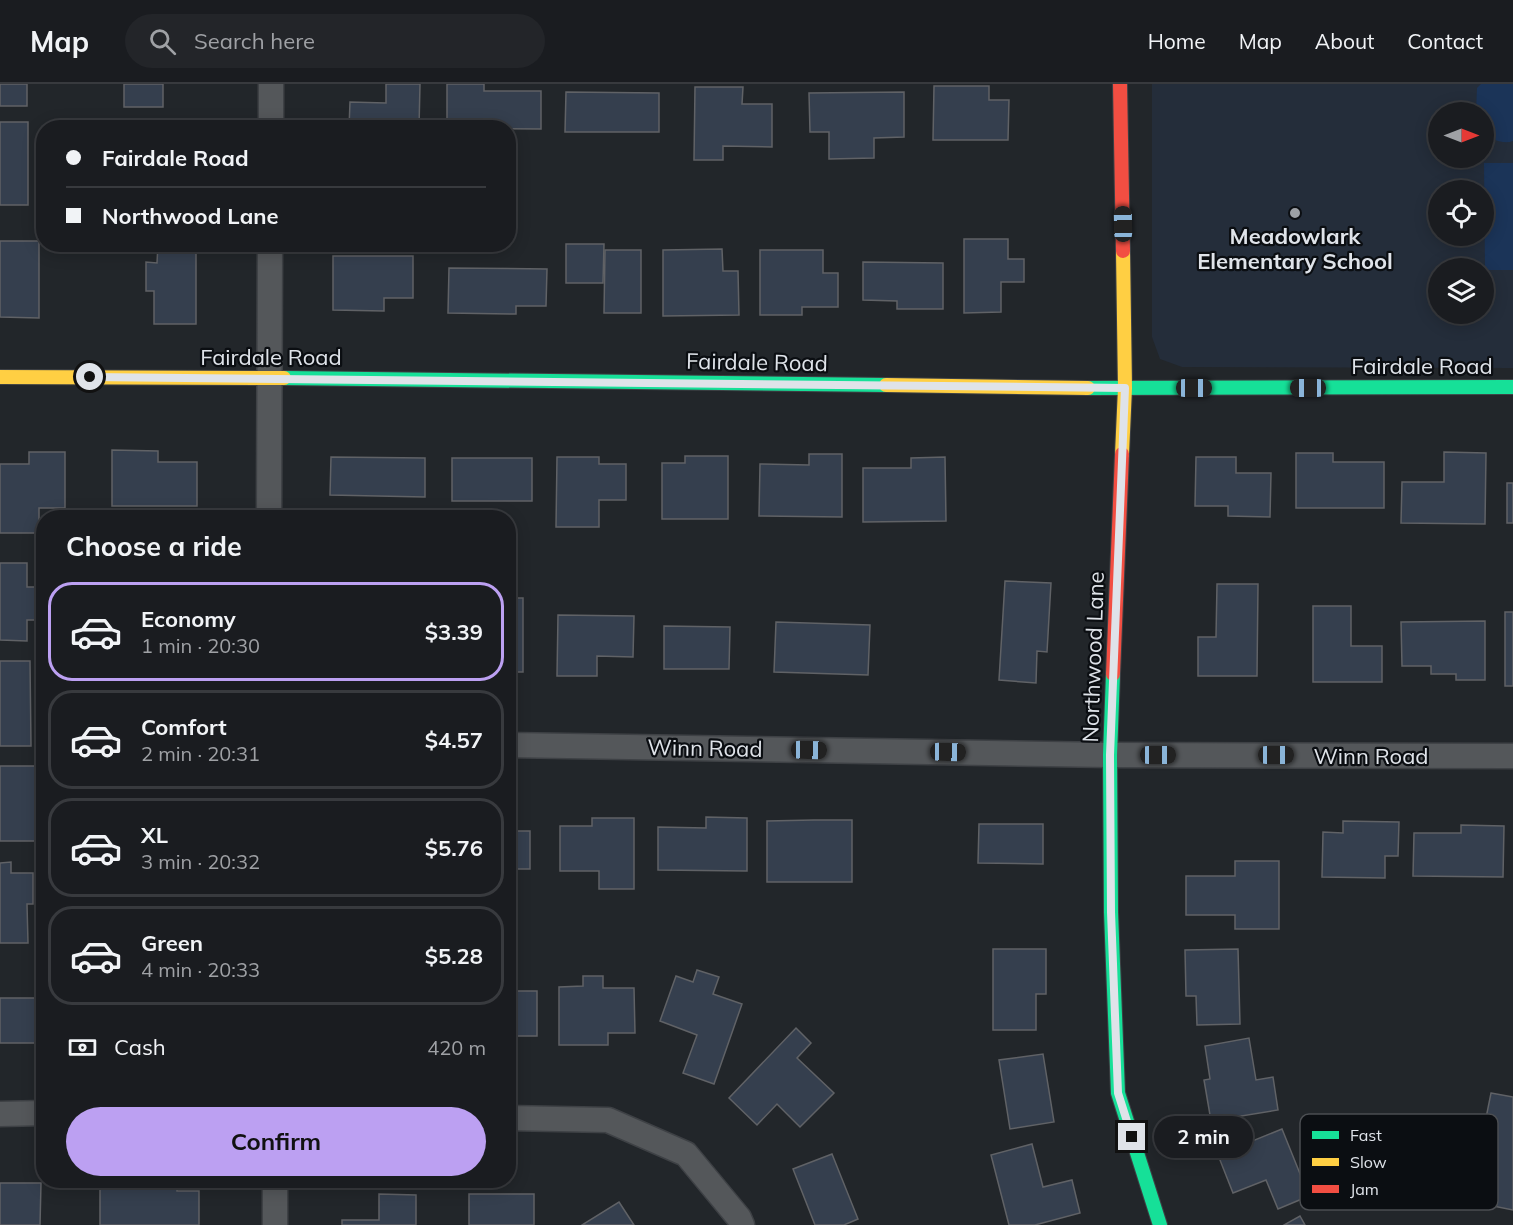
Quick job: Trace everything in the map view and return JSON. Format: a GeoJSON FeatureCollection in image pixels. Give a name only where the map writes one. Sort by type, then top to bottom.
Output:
{"type":"FeatureCollection","features":[{"type":"Feature","properties":{"kind":"street"},"geometry":{"type":"LineString","coordinates":[[271,84],[271,120]]}},
{"type":"Feature","properties":{"kind":"street","name":"Northwood Lane"},"geometry":{"type":"LineString","coordinates":[[1120,84],[1125,388],[1110,755],[1111,912],[1118,1093],[1160,1225]]}},
{"type":"Feature","properties":{"kind":"street"},"geometry":{"type":"LineString","coordinates":[[269,510],[270,252]]}},
{"type":"Feature","properties":{"kind":"street","name":"Fairdale Road"},"geometry":{"type":"LineString","coordinates":[[0,376],[1125,388],[1513,387]]}},
{"type":"Feature","properties":{"kind":"street","name":"Winn Road"},"geometry":{"type":"LineString","coordinates":[[516,745],[1110,755],[1513,756]]}},
{"type":"Feature","properties":{"kind":"street"},"geometry":{"type":"LineString","coordinates":[[0,1113],[36,1113]]}},
{"type":"Feature","properties":{"kind":"street"},"geometry":{"type":"LineString","coordinates":[[516,1118],[608,1120],[686,1154],[739,1218],[742,1225]]}},
{"type":"Feature","properties":{"kind":"street"},"geometry":{"type":"LineString","coordinates":[[275,1188],[275,1225]]}},
{"type":"Feature","properties":{"kind":"shaded area","name":"Meadowlark Elementary School"},"geometry":{"type":"Polygon","coordinates":[[[1152,84],[1513,84],[1513,368],[1182,367],[1160,359],[1152,337],[1152,84]]]}},
{"type":"Feature","properties":{"kind":"shaded area"},"geometry":{"type":"Polygon","coordinates":[[[1481,84],[1513,84],[1513,141],[1502,142],[1494,139],[1494,102],[1476,102],[1477,88],[1481,84]]]}},
{"type":"Feature","properties":{"kind":"shaded area"},"geometry":{"type":"Polygon","coordinates":[[[1494,163],[1513,163],[1513,270],[1494,270],[1494,258],[1485,258],[1485,246],[1494,246],[1494,180],[1484,180],[1484,168],[1494,168],[1494,163]]]}},
{"type":"Feature","properties":{"kind":"building"},"geometry":{"type":"Polygon","coordinates":[[[0,84],[27,84],[27,106],[0,106],[0,84]]]}},
{"type":"Feature","properties":{"kind":"building"},"geometry":{"type":"Polygon","coordinates":[[[124,84],[163,84],[163,107],[124,107],[124,84]]]}},
{"type":"Feature","properties":{"kind":"building"},"geometry":{"type":"Polygon","coordinates":[[[386,84],[420,84],[419,120],[349,120],[350,102],[386,103],[386,84]]]}},
{"type":"Feature","properties":{"kind":"building"},"geometry":{"type":"Polygon","coordinates":[[[447,84],[484,84],[484,91],[541,91],[541,129],[516,129],[516,120],[447,120],[447,84]]]}},
{"type":"Feature","properties":{"kind":"building"},"geometry":{"type":"Polygon","coordinates":[[[934,86],[989,86],[989,100],[1009,100],[1008,140],[933,140],[934,86]]]}},
{"type":"Feature","properties":{"kind":"building"},"geometry":{"type":"Polygon","coordinates":[[[695,87],[743,87],[742,104],[772,104],[772,147],[723,146],[723,160],[694,160],[695,87]]]}},
{"type":"Feature","properties":{"kind":"building"},"geometry":{"type":"Polygon","coordinates":[[[566,92],[659,93],[659,132],[565,132],[566,92]]]}},
{"type":"Feature","properties":{"kind":"building"},"geometry":{"type":"Polygon","coordinates":[[[904,92],[904,137],[874,138],[874,158],[829,159],[829,132],[810,132],[809,93],[904,92]]]}},
{"type":"Feature","properties":{"kind":"building"},"geometry":{"type":"Polygon","coordinates":[[[0,122],[28,122],[28,205],[0,205],[0,122]]]}},
{"type":"Feature","properties":{"kind":"building"},"geometry":{"type":"Polygon","coordinates":[[[964,239],[1008,239],[1008,259],[1024,259],[1024,282],[1001,282],[1001,312],[964,313],[964,239]]]}},
{"type":"Feature","properties":{"kind":"building"},"geometry":{"type":"Polygon","coordinates":[[[0,241],[36,241],[36,252],[39,252],[39,318],[0,317],[0,241]]]}},
{"type":"Feature","properties":{"kind":"building"},"geometry":{"type":"Polygon","coordinates":[[[566,244],[604,244],[603,283],[566,283],[566,244]]]}},
{"type":"Feature","properties":{"kind":"building"},"geometry":{"type":"Polygon","coordinates":[[[722,249],[723,271],[738,271],[739,315],[663,316],[663,250],[722,249]]]}},
{"type":"Feature","properties":{"kind":"building"},"geometry":{"type":"Polygon","coordinates":[[[605,250],[641,250],[641,313],[604,313],[605,250]]]}},
{"type":"Feature","properties":{"kind":"building"},"geometry":{"type":"Polygon","coordinates":[[[760,250],[823,250],[823,273],[838,273],[838,307],[802,307],[802,315],[760,315],[760,250]]]}},
{"type":"Feature","properties":{"kind":"building"},"geometry":{"type":"Polygon","coordinates":[[[158,252],[196,252],[196,324],[154,324],[154,291],[146,291],[146,262],[157,263],[158,252]]]}},
{"type":"Feature","properties":{"kind":"building"},"geometry":{"type":"Polygon","coordinates":[[[333,256],[413,256],[413,298],[384,298],[384,311],[333,310],[333,256]]]}},
{"type":"Feature","properties":{"kind":"building"},"geometry":{"type":"Polygon","coordinates":[[[863,262],[943,263],[943,309],[897,309],[897,301],[863,300],[863,262]]]}},
{"type":"Feature","properties":{"kind":"building"},"geometry":{"type":"Polygon","coordinates":[[[449,268],[547,269],[546,306],[516,306],[516,314],[448,313],[449,268]]]}},
{"type":"Feature","properties":{"kind":"building"},"geometry":{"type":"Polygon","coordinates":[[[112,450],[158,451],[158,462],[197,462],[197,506],[112,506],[112,450]]]}},
{"type":"Feature","properties":{"kind":"building"},"geometry":{"type":"Polygon","coordinates":[[[29,452],[65,452],[65,508],[36,510],[36,533],[0,533],[0,464],[29,464],[29,452]]]}},
{"type":"Feature","properties":{"kind":"building"},"geometry":{"type":"Polygon","coordinates":[[[1444,452],[1486,453],[1485,524],[1401,523],[1402,482],[1444,482],[1444,452]]]}},
{"type":"Feature","properties":{"kind":"building"},"geometry":{"type":"Polygon","coordinates":[[[1296,453],[1333,453],[1333,462],[1384,462],[1384,508],[1296,508],[1296,453]]]}},
{"type":"Feature","properties":{"kind":"building"},"geometry":{"type":"Polygon","coordinates":[[[809,454],[842,454],[842,517],[759,516],[760,464],[809,465],[809,454]]]}},
{"type":"Feature","properties":{"kind":"building"},"geometry":{"type":"Polygon","coordinates":[[[685,456],[728,456],[728,519],[662,519],[662,463],[685,463],[685,456]]]}},
{"type":"Feature","properties":{"kind":"building"},"geometry":{"type":"Polygon","coordinates":[[[331,457],[425,458],[425,497],[330,495],[331,457]]]}},
{"type":"Feature","properties":{"kind":"building"},"geometry":{"type":"Polygon","coordinates":[[[557,457],[599,457],[599,464],[626,464],[626,500],[599,500],[599,527],[556,527],[557,457]]]}},
{"type":"Feature","properties":{"kind":"building"},"geometry":{"type":"Polygon","coordinates":[[[945,457],[946,521],[863,522],[863,468],[911,468],[911,458],[945,457]]]}},
{"type":"Feature","properties":{"kind":"building"},"geometry":{"type":"Polygon","coordinates":[[[1196,457],[1236,457],[1236,473],[1271,473],[1270,517],[1228,516],[1228,506],[1195,506],[1196,457]]]}},
{"type":"Feature","properties":{"kind":"building"},"geometry":{"type":"Polygon","coordinates":[[[452,458],[532,458],[532,501],[452,501],[452,458]]]}},
{"type":"Feature","properties":{"kind":"building"},"geometry":{"type":"Polygon","coordinates":[[[1507,483],[1513,483],[1513,523],[1507,523],[1507,483]]]}},
{"type":"Feature","properties":{"kind":"building"},"geometry":{"type":"Polygon","coordinates":[[[0,563],[27,563],[27,587],[36,587],[36,620],[27,620],[27,641],[0,640],[0,563]]]}},
{"type":"Feature","properties":{"kind":"building"},"geometry":{"type":"Polygon","coordinates":[[[1005,581],[1051,583],[1047,652],[1037,651],[1036,683],[999,680],[1005,581]]]}},
{"type":"Feature","properties":{"kind":"building"},"geometry":{"type":"Polygon","coordinates":[[[1217,584],[1258,584],[1257,676],[1198,676],[1198,637],[1216,637],[1217,584]]]}},
{"type":"Feature","properties":{"kind":"building"},"geometry":{"type":"Polygon","coordinates":[[[516,598],[523,598],[523,672],[516,672],[516,598]]]}},
{"type":"Feature","properties":{"kind":"building"},"geometry":{"type":"Polygon","coordinates":[[[1313,606],[1351,606],[1351,646],[1382,646],[1382,682],[1313,682],[1313,606]]]}},
{"type":"Feature","properties":{"kind":"building"},"geometry":{"type":"Polygon","coordinates":[[[1505,612],[1513,612],[1513,686],[1505,686],[1505,612]]]}},
{"type":"Feature","properties":{"kind":"building"},"geometry":{"type":"Polygon","coordinates":[[[558,615],[634,616],[633,657],[597,656],[597,676],[557,676],[558,615]]]}},
{"type":"Feature","properties":{"kind":"building"},"geometry":{"type":"Polygon","coordinates":[[[1485,621],[1485,680],[1456,680],[1456,674],[1431,674],[1431,666],[1402,666],[1401,622],[1485,621]]]}},
{"type":"Feature","properties":{"kind":"building"},"geometry":{"type":"Polygon","coordinates":[[[776,622],[870,625],[868,675],[774,672],[776,622]]]}},
{"type":"Feature","properties":{"kind":"building"},"geometry":{"type":"Polygon","coordinates":[[[664,626],[730,627],[729,669],[664,669],[664,626]]]}},
{"type":"Feature","properties":{"kind":"building"},"geometry":{"type":"Polygon","coordinates":[[[0,661],[30,661],[31,746],[0,746],[0,661]]]}},
{"type":"Feature","properties":{"kind":"building"},"geometry":{"type":"Polygon","coordinates":[[[0,766],[36,766],[36,841],[0,841],[0,766]]]}},
{"type":"Feature","properties":{"kind":"building"},"geometry":{"type":"Polygon","coordinates":[[[706,817],[747,818],[747,871],[658,870],[658,827],[706,828],[706,817]]]}},
{"type":"Feature","properties":{"kind":"building"},"geometry":{"type":"Polygon","coordinates":[[[592,818],[634,818],[634,889],[599,889],[599,871],[560,871],[560,826],[592,826],[592,818]]]}},
{"type":"Feature","properties":{"kind":"building"},"geometry":{"type":"Polygon","coordinates":[[[852,820],[852,882],[767,882],[767,821],[852,820]]]}},
{"type":"Feature","properties":{"kind":"building"},"geometry":{"type":"Polygon","coordinates":[[[1343,821],[1399,822],[1398,856],[1385,856],[1385,878],[1322,877],[1323,832],[1343,833],[1343,821]]]}},
{"type":"Feature","properties":{"kind":"building"},"geometry":{"type":"Polygon","coordinates":[[[979,824],[1043,824],[1043,864],[978,863],[979,824]]]}},
{"type":"Feature","properties":{"kind":"building"},"geometry":{"type":"Polygon","coordinates":[[[1461,825],[1504,826],[1503,877],[1413,876],[1414,833],[1461,833],[1461,825]]]}},
{"type":"Feature","properties":{"kind":"building"},"geometry":{"type":"Polygon","coordinates":[[[516,831],[530,831],[530,869],[516,869],[516,831]]]}},
{"type":"Feature","properties":{"kind":"building"},"geometry":{"type":"Polygon","coordinates":[[[1235,861],[1279,861],[1279,929],[1235,929],[1235,915],[1186,915],[1186,876],[1235,876],[1235,861]]]}},
{"type":"Feature","properties":{"kind":"building"},"geometry":{"type":"Polygon","coordinates":[[[11,862],[11,873],[33,873],[33,904],[27,904],[28,943],[0,943],[0,863],[11,862]]]}},
{"type":"Feature","properties":{"kind":"building"},"geometry":{"type":"Polygon","coordinates":[[[993,949],[1046,949],[1046,994],[1036,994],[1036,1030],[993,1030],[993,949]]]}},
{"type":"Feature","properties":{"kind":"building"},"geometry":{"type":"Polygon","coordinates":[[[1238,949],[1240,1024],[1197,1025],[1196,996],[1186,996],[1185,950],[1238,949]]]}},
{"type":"Feature","properties":{"kind":"building"},"geometry":{"type":"Polygon","coordinates":[[[697,970],[719,977],[713,994],[742,1004],[714,1084],[683,1073],[697,1035],[660,1021],[676,976],[693,982],[697,970]]]}},
{"type":"Feature","properties":{"kind":"building"},"geometry":{"type":"Polygon","coordinates":[[[583,976],[603,976],[603,988],[634,988],[635,1033],[608,1033],[608,1045],[559,1045],[559,987],[583,986],[583,976]]]}},
{"type":"Feature","properties":{"kind":"building"},"geometry":{"type":"Polygon","coordinates":[[[516,991],[537,991],[537,1036],[516,1036],[516,991]]]}},
{"type":"Feature","properties":{"kind":"building"},"geometry":{"type":"Polygon","coordinates":[[[0,998],[36,998],[36,1043],[0,1043],[0,998]]]}},
{"type":"Feature","properties":{"kind":"building"},"geometry":{"type":"Polygon","coordinates":[[[796,1028],[811,1043],[797,1058],[834,1093],[800,1127],[777,1104],[757,1125],[729,1098],[796,1028]]]}},
{"type":"Feature","properties":{"kind":"building"},"geometry":{"type":"Polygon","coordinates":[[[1249,1038],[1256,1080],[1273,1077],[1278,1110],[1211,1121],[1204,1080],[1210,1079],[1205,1046],[1249,1038]]]}},
{"type":"Feature","properties":{"kind":"building"},"geometry":{"type":"Polygon","coordinates":[[[1043,1054],[1054,1122],[1010,1129],[999,1060],[1043,1054]]]}},
{"type":"Feature","properties":{"kind":"building"},"geometry":{"type":"Polygon","coordinates":[[[1491,1093],[1513,1097],[1513,1210],[1498,1207],[1498,1114],[1487,1114],[1491,1093]]]}},
{"type":"Feature","properties":{"kind":"building"},"geometry":{"type":"Polygon","coordinates":[[[1282,1129],[1300,1174],[1300,1200],[1278,1209],[1266,1180],[1233,1193],[1218,1155],[1282,1129]]]}},
{"type":"Feature","properties":{"kind":"building"},"geometry":{"type":"Polygon","coordinates":[[[1032,1144],[1043,1187],[1072,1180],[1080,1213],[1035,1225],[1009,1225],[991,1155],[1032,1144]]]}},
{"type":"Feature","properties":{"kind":"building"},"geometry":{"type":"Polygon","coordinates":[[[832,1154],[858,1219],[844,1225],[815,1225],[793,1169],[832,1154]]]}},
{"type":"Feature","properties":{"kind":"building"},"geometry":{"type":"Polygon","coordinates":[[[0,1183],[36,1183],[36,1188],[41,1188],[40,1225],[0,1225],[0,1183]]]}},
{"type":"Feature","properties":{"kind":"building"},"geometry":{"type":"Polygon","coordinates":[[[100,1188],[177,1188],[177,1191],[199,1191],[199,1225],[100,1225],[100,1188]]]}},
{"type":"Feature","properties":{"kind":"building"},"geometry":{"type":"Polygon","coordinates":[[[379,1194],[416,1195],[416,1225],[342,1225],[342,1220],[379,1220],[379,1194]]]}},
{"type":"Feature","properties":{"kind":"building"},"geometry":{"type":"Polygon","coordinates":[[[469,1194],[534,1194],[534,1225],[469,1225],[469,1194]]]}},
{"type":"Feature","properties":{"kind":"building"},"geometry":{"type":"Polygon","coordinates":[[[619,1202],[634,1225],[582,1225],[619,1202]]]}},
{"type":"Feature","properties":{"kind":"building"},"geometry":{"type":"Polygon","coordinates":[[[1300,1216],[1305,1225],[1284,1225],[1300,1216]]]}},
{"type":"Feature","properties":{"kind":"traffic: fast"},"geometry":{"type":"LineString","coordinates":[[284,378],[886,385]]}},
{"type":"Feature","properties":{"kind":"traffic: fast"},"geometry":{"type":"LineString","coordinates":[[1088,388],[1513,387]]}},
{"type":"Feature","properties":{"kind":"traffic: fast"},"geometry":{"type":"LineString","coordinates":[[1113,674],[1110,755],[1111,912],[1118,1093],[1160,1225]]}},
{"type":"Feature","properties":{"kind":"traffic: slow"},"geometry":{"type":"LineString","coordinates":[[1122,454],[1125,388],[1123,251]]}},
{"type":"Feature","properties":{"kind":"traffic: slow"},"geometry":{"type":"LineString","coordinates":[[0,377],[284,378]]}},
{"type":"Feature","properties":{"kind":"traffic: slow"},"geometry":{"type":"LineString","coordinates":[[886,385],[1088,388]]}},
{"type":"Feature","properties":{"kind":"traffic: jam"},"geometry":{"type":"LineString","coordinates":[[1120,84],[1123,251]]}},
{"type":"Feature","properties":{"kind":"traffic: jam"},"geometry":{"type":"LineString","coordinates":[[1113,674],[1122,454]]}},
{"type":"Feature","properties":{"kind":"place","name":"Meadowlark Elementary School"},"geometry":{"type":"Point","coordinates":[1295,213]}},
{"type":"Feature","properties":{"kind":"route"},"geometry":{"type":"LineString","coordinates":[[90,377],[1125,388],[1110,755],[1111,912],[1118,1093],[1132,1137]]}}]}
